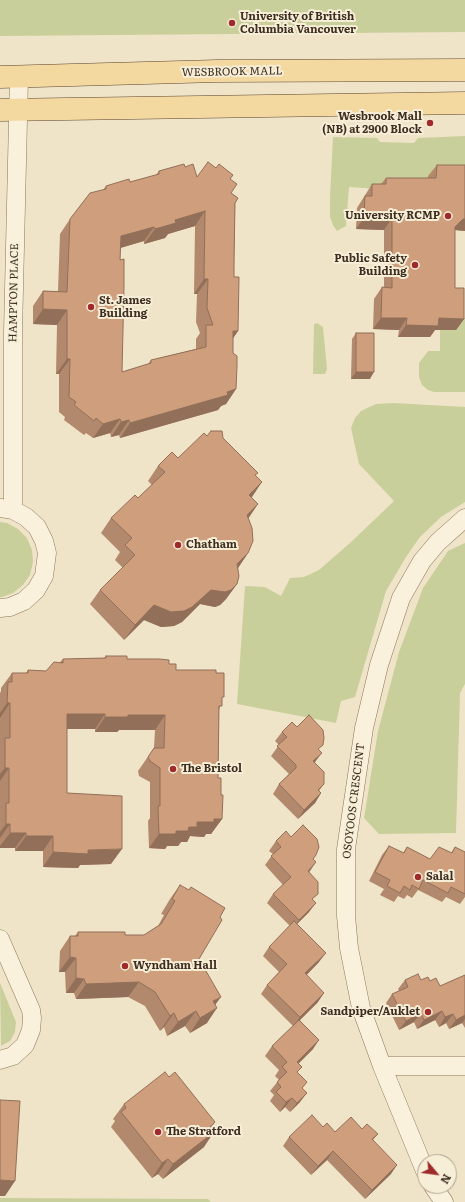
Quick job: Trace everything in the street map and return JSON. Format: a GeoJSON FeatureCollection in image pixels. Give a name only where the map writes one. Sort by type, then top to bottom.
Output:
{"type":"FeatureCollection","features":[{"type":"Feature","properties":{"kind":"main road","name":"WESBROOK MALL"},"geometry":{"type":"LineString","coordinates":[[10,77],[209,72],[465,70]]}},
{"type":"Feature","properties":{"kind":"main road"},"geometry":{"type":"LineString","coordinates":[[9,110],[465,103]]}},
{"type":"Feature","properties":{"kind":"street","name":"HAMPTON PLACE"},"geometry":{"type":"LineString","coordinates":[[6,509],[13,332],[9,110],[10,77]]}},
{"type":"Feature","properties":{"kind":"street"},"geometry":{"type":"LineString","coordinates":[[0,608],[10,607],[24,601],[36,590],[44,576],[47,565],[47,553],[38,527],[26,517],[6,509]]}},
{"type":"Feature","properties":{"kind":"street","name":"OSOYOOS CRESCENT"},"geometry":{"type":"LineString","coordinates":[[418,1154],[382,1066],[361,1008],[349,948],[346,916],[345,885],[347,838],[364,728],[379,665],[401,598],[410,579],[422,561],[438,542],[465,518]]}},
{"type":"Feature","properties":{"kind":"street"},"geometry":{"type":"LineString","coordinates":[[0,939],[31,1010],[32,1018],[31,1030],[25,1045],[13,1056],[0,1060]]}},
{"type":"Feature","properties":{"kind":"street"},"geometry":{"type":"LineString","coordinates":[[382,1066],[465,1066]]}},
{"type":"Feature","properties":{"kind":"green space","name":"University of British Columbia Vancouver"},"geometry":{"type":"Polygon","coordinates":[[[0,0],[465,0],[465,32],[0,36],[0,0]]]}},
{"type":"Feature","properties":{"kind":"green space"},"geometry":{"type":"Polygon","coordinates":[[[465,136],[465,186],[428,190],[349,187],[346,226],[337,231],[330,217],[333,137],[377,138],[380,142],[414,143],[418,138],[465,136]]]}},
{"type":"Feature","properties":{"kind":"green space"},"geometry":{"type":"Polygon","coordinates":[[[456,318],[465,318],[465,392],[434,392],[428,390],[422,385],[419,377],[419,363],[428,351],[440,351],[440,330],[456,330],[456,318]]]}},
{"type":"Feature","properties":{"kind":"green space"},"geometry":{"type":"Polygon","coordinates":[[[317,323],[323,327],[327,369],[325,374],[313,374],[314,324],[317,323]]]}},
{"type":"Feature","properties":{"kind":"green space"},"geometry":{"type":"Polygon","coordinates":[[[394,403],[465,407],[465,502],[441,517],[420,537],[386,591],[355,697],[341,701],[336,723],[237,704],[245,586],[265,587],[281,596],[290,578],[304,577],[319,570],[394,501],[359,464],[351,428],[355,418],[361,411],[376,404],[394,403]]]}},
{"type":"Feature","properties":{"kind":"green space"},"geometry":{"type":"Polygon","coordinates":[[[0,522],[7,523],[18,529],[27,538],[32,550],[33,562],[30,575],[23,585],[13,593],[2,597],[0,597],[0,522]]]}},
{"type":"Feature","properties":{"kind":"green space"},"geometry":{"type":"Polygon","coordinates":[[[465,543],[465,684],[460,693],[456,833],[379,834],[364,818],[378,731],[399,652],[423,588],[448,551],[465,543]]]}},
{"type":"Feature","properties":{"kind":"green space"},"geometry":{"type":"Polygon","coordinates":[[[0,983],[16,1022],[15,1032],[10,1041],[1,1046],[0,983]]]}},
{"type":"Feature","properties":{"kind":"green space"},"geometry":{"type":"Polygon","coordinates":[[[0,1198],[208,1199],[211,1202],[0,1202],[0,1198]]]}},
{"type":"Feature","properties":{"kind":"building","name":"St. James Building"},"geometry":{"type":"Polygon","coordinates":[[[208,162],[216,168],[219,164],[233,175],[230,179],[237,184],[231,193],[238,198],[235,203],[234,277],[239,277],[238,331],[233,331],[233,353],[237,356],[236,389],[227,392],[228,395],[130,423],[129,420],[121,422],[120,419],[103,424],[96,418],[94,421],[74,405],[76,402],[69,397],[70,359],[67,359],[67,310],[43,309],[43,291],[67,292],[70,219],[90,193],[106,189],[106,186],[129,179],[130,182],[159,174],[159,171],[184,164],[185,167],[193,164],[197,177],[208,162]],[[205,211],[175,220],[176,223],[121,236],[120,260],[124,259],[122,372],[151,363],[151,360],[206,347],[206,325],[213,325],[207,308],[208,279],[204,279],[205,211]]]}},
{"type":"Feature","properties":{"kind":"building","name":"Public Safety Building"},"geometry":{"type":"Polygon","coordinates":[[[437,165],[465,165],[465,219],[463,219],[455,227],[455,288],[464,288],[464,319],[439,318],[438,326],[406,325],[407,318],[381,318],[382,287],[392,288],[392,218],[364,218],[365,196],[372,196],[372,184],[386,184],[386,178],[436,178],[437,165]]]}},
{"type":"Feature","properties":{"kind":"building"},"geometry":{"type":"Polygon","coordinates":[[[356,333],[374,333],[374,372],[356,372],[356,333]]]}},
{"type":"Feature","properties":{"kind":"building","name":"Chatham"},"geometry":{"type":"Polygon","coordinates":[[[211,431],[222,431],[223,438],[258,473],[255,475],[262,482],[249,495],[258,504],[247,515],[252,528],[253,541],[248,553],[237,564],[239,576],[237,584],[231,590],[225,592],[211,590],[192,607],[184,611],[171,612],[154,605],[135,625],[100,590],[135,555],[125,545],[132,538],[111,518],[135,495],[138,498],[165,472],[158,466],[172,452],[178,458],[204,433],[207,436],[211,431]]]}},
{"type":"Feature","properties":{"kind":"building","name":"The Bristol"},"geometry":{"type":"Polygon","coordinates":[[[106,656],[127,656],[127,659],[169,660],[169,664],[176,664],[176,670],[216,670],[216,673],[224,673],[224,697],[222,697],[222,706],[219,706],[218,778],[221,778],[221,795],[223,795],[222,819],[214,819],[214,822],[197,822],[197,827],[189,827],[188,831],[176,831],[176,834],[159,834],[158,806],[160,806],[160,768],[150,761],[148,757],[154,748],[164,748],[165,715],[128,715],[128,717],[105,717],[105,714],[67,714],[67,793],[122,796],[122,849],[88,850],[88,854],[53,852],[53,836],[26,836],[26,833],[10,833],[10,824],[6,824],[6,803],[9,803],[9,768],[5,768],[5,738],[10,738],[10,703],[7,703],[8,682],[12,682],[12,673],[28,673],[28,670],[46,671],[54,662],[63,663],[63,659],[106,658],[106,656]]]}},
{"type":"Feature","properties":{"kind":"building"},"geometry":{"type":"Polygon","coordinates":[[[309,715],[323,730],[323,745],[318,749],[322,753],[313,761],[324,772],[324,784],[318,790],[321,793],[304,810],[279,784],[296,768],[296,765],[277,746],[287,737],[282,732],[292,722],[297,727],[309,715]]]}},
{"type":"Feature","properties":{"kind":"building"},"geometry":{"type":"Polygon","coordinates":[[[303,825],[317,839],[319,847],[313,859],[316,862],[308,871],[318,882],[318,894],[312,899],[316,903],[299,920],[273,894],[291,877],[271,856],[281,847],[276,841],[286,831],[291,837],[303,825]]]}},
{"type":"Feature","properties":{"kind":"building","name":"Salal"},"geometry":{"type":"Polygon","coordinates":[[[389,846],[404,853],[407,847],[430,859],[439,847],[452,853],[455,847],[465,852],[465,894],[451,887],[448,893],[423,880],[419,889],[412,885],[410,890],[404,886],[400,893],[387,886],[390,880],[375,872],[389,846]]]}},
{"type":"Feature","properties":{"kind":"building","name":"Wyndham Hall"},"geometry":{"type":"Polygon","coordinates":[[[180,885],[189,890],[191,887],[225,908],[220,917],[222,920],[199,959],[221,997],[213,1001],[217,1008],[200,1018],[196,1011],[178,1022],[174,1013],[170,1016],[155,992],[139,982],[86,984],[84,979],[76,978],[76,958],[70,957],[70,936],[78,936],[78,932],[125,932],[125,935],[144,935],[161,924],[175,901],[172,899],[180,885]]]}},
{"type":"Feature","properties":{"kind":"building"},"geometry":{"type":"Polygon","coordinates":[[[294,921],[326,953],[305,973],[324,993],[300,1017],[267,985],[287,964],[269,947],[294,921]]]}},
{"type":"Feature","properties":{"kind":"building","name":"Sandpiper/Auklet"},"geometry":{"type":"Polygon","coordinates":[[[418,974],[421,980],[428,977],[430,981],[436,978],[440,986],[465,975],[465,1015],[456,1020],[453,1014],[445,1017],[442,1011],[424,1020],[421,1013],[406,1021],[392,994],[408,987],[405,980],[418,974]]]}},
{"type":"Feature","properties":{"kind":"building"},"geometry":{"type":"Polygon","coordinates":[[[299,1020],[319,1040],[297,1062],[302,1067],[297,1072],[307,1082],[302,1088],[307,1093],[297,1103],[292,1098],[286,1102],[276,1092],[281,1087],[277,1082],[287,1072],[282,1067],[287,1062],[272,1046],[299,1020]]]}},
{"type":"Feature","properties":{"kind":"building","name":"The Stratford"},"geometry":{"type":"Polygon","coordinates":[[[165,1072],[169,1077],[175,1072],[215,1122],[210,1127],[214,1132],[173,1164],[168,1159],[162,1163],[121,1112],[126,1108],[124,1104],[165,1072]]]}},
{"type":"Feature","properties":{"kind":"building"},"geometry":{"type":"Polygon","coordinates":[[[0,1100],[20,1101],[15,1181],[0,1180],[0,1100]]]}},
{"type":"Feature","properties":{"kind":"building"},"geometry":{"type":"Polygon","coordinates":[[[312,1115],[323,1127],[327,1123],[335,1132],[351,1117],[362,1129],[367,1124],[378,1134],[372,1139],[397,1165],[372,1190],[333,1151],[318,1166],[289,1137],[312,1115]]]}},
{"type":"Feature","properties":{"kind":"place","name":"University of British Columbia Vancouver"},"geometry":{"type":"Point","coordinates":[232,23]}},
{"type":"Feature","properties":{"kind":"place","name":"Wesbrook Mall (NB) at 2900 Block"},"geometry":{"type":"Point","coordinates":[430,123]}},
{"type":"Feature","properties":{"kind":"place","name":"University RCMP"},"geometry":{"type":"Point","coordinates":[448,216]}},
{"type":"Feature","properties":{"kind":"place","name":"Public Safety Building"},"geometry":{"type":"Point","coordinates":[415,265]}},
{"type":"Feature","properties":{"kind":"place","name":"St. James Building"},"geometry":{"type":"Point","coordinates":[91,307]}},
{"type":"Feature","properties":{"kind":"place","name":"Chatham"},"geometry":{"type":"Point","coordinates":[178,545]}},
{"type":"Feature","properties":{"kind":"place","name":"The Bristol"},"geometry":{"type":"Point","coordinates":[173,769]}},
{"type":"Feature","properties":{"kind":"place","name":"Salal"},"geometry":{"type":"Point","coordinates":[418,877]}},
{"type":"Feature","properties":{"kind":"place","name":"Wyndham Hall"},"geometry":{"type":"Point","coordinates":[125,966]}},
{"type":"Feature","properties":{"kind":"place","name":"Sandpiper/Auklet"},"geometry":{"type":"Point","coordinates":[428,1012]}},
{"type":"Feature","properties":{"kind":"place","name":"The Stratford"},"geometry":{"type":"Point","coordinates":[158,1132]}}]}
